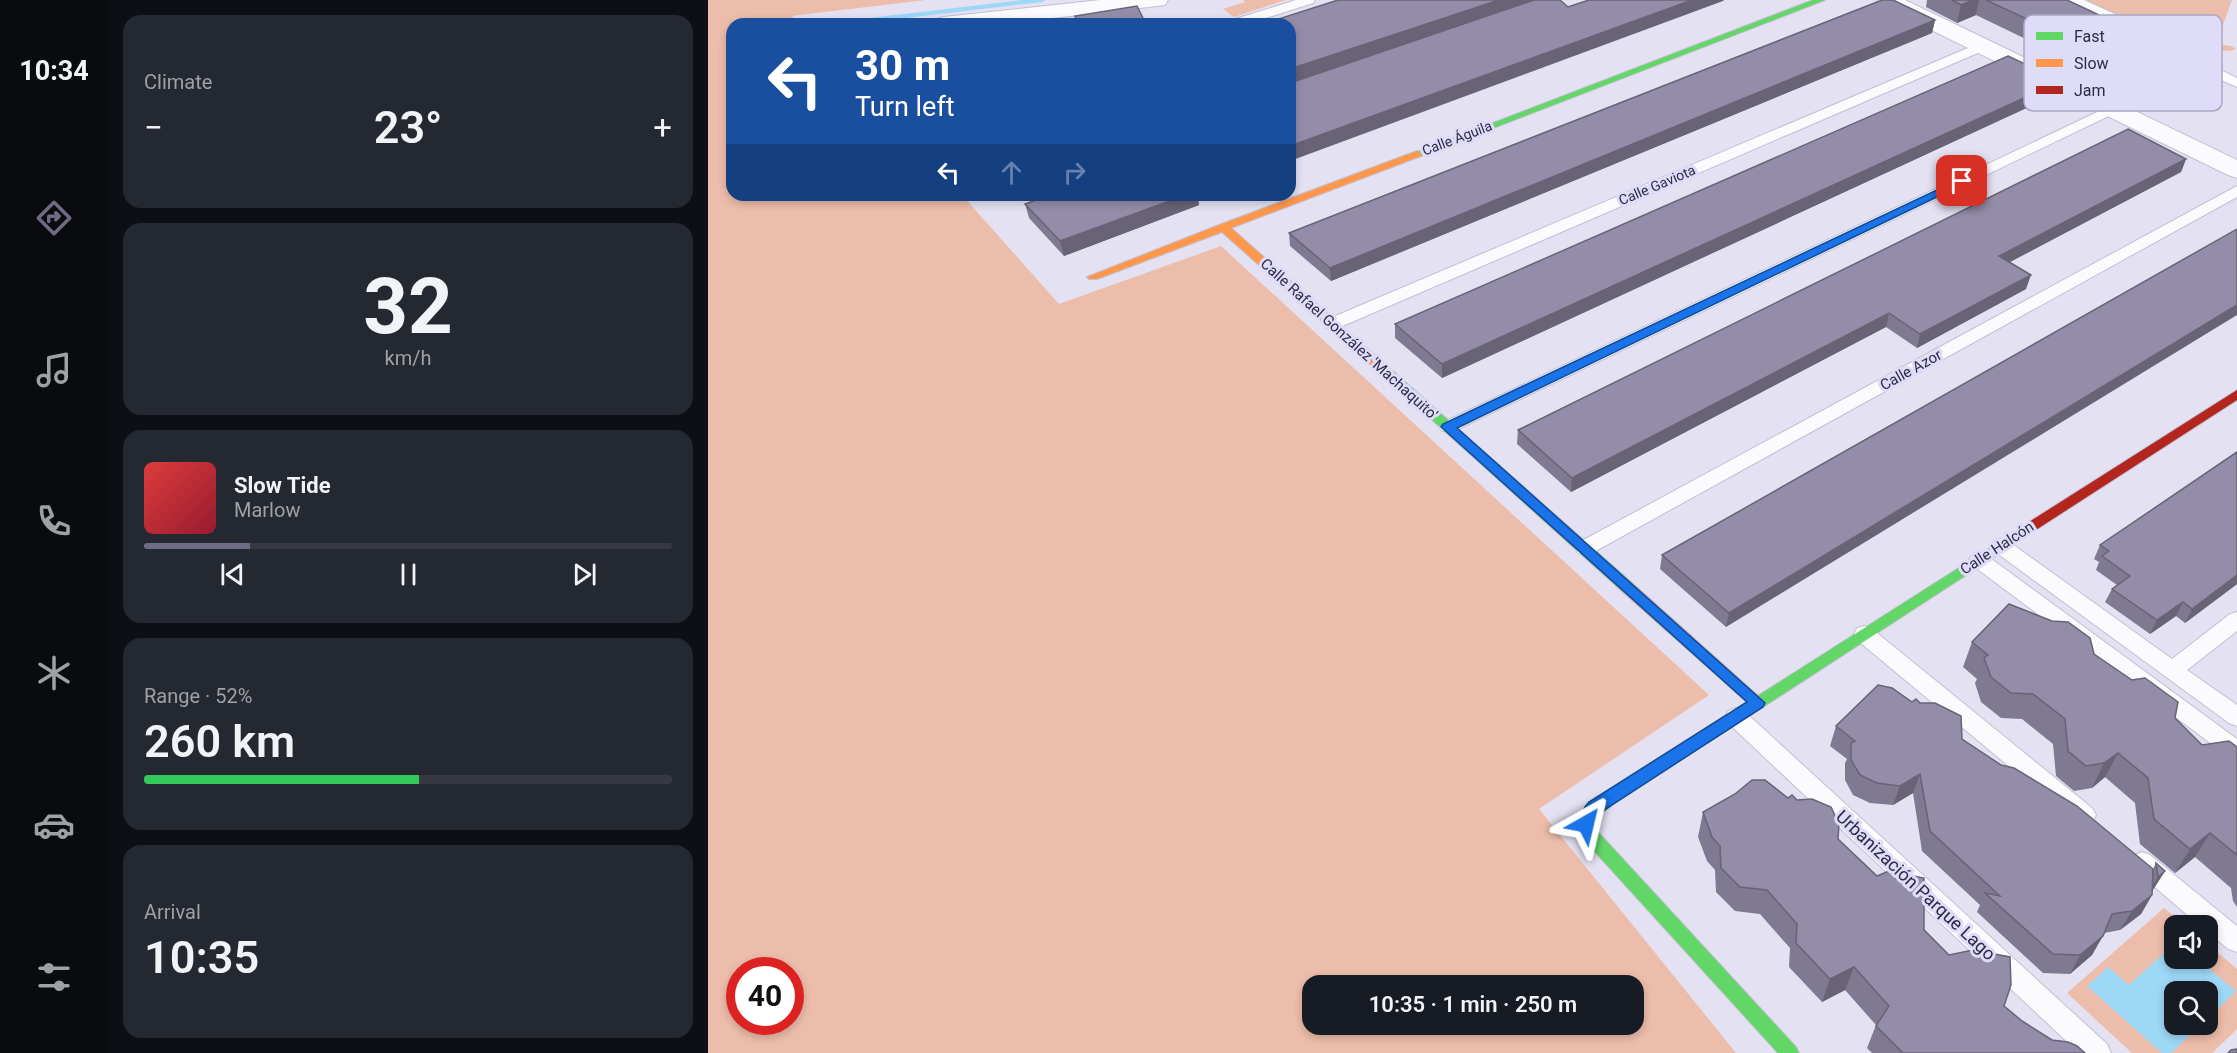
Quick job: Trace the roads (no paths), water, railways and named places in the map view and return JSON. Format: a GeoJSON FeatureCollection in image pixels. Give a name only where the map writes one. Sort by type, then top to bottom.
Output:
{"type":"FeatureCollection","features":[{"type":"Feature","properties":{"kind":"street"},"geometry":{"type":"LineString","coordinates":[[997,18],[1157,0]]}},
{"type":"Feature","properties":{"kind":"street","name":"Calle Águila"},"geometry":{"type":"LineString","coordinates":[[1296,200],[1821,0]]}},
{"type":"Feature","properties":{"kind":"street"},"geometry":{"type":"LineString","coordinates":[[1888,0],[2024,66]]}},
{"type":"Feature","properties":{"kind":"street"},"geometry":{"type":"LineString","coordinates":[[2116,111],[2237,170]]}},
{"type":"Feature","properties":{"kind":"street","name":"Calle Águila"},"geometry":{"type":"LineString","coordinates":[[1093,277],[1292,201]]}},
{"type":"Feature","properties":{"kind":"street","name":"Calle Rafael González 'Machaquito'"},"geometry":{"type":"LineString","coordinates":[[1224,227],[1758,703]]}},
{"type":"Feature","properties":{"kind":"street","name":"Calle Halcón"},"geometry":{"type":"LineString","coordinates":[[1758,703],[2237,394]]}},
{"type":"Feature","properties":{"kind":"street"},"geometry":{"type":"LineString","coordinates":[[1758,703],[1595,807],[1590,812],[1586,824],[1592,837],[1790,1053]]}},
{"type":"Feature","properties":{"kind":"lane"},"geometry":{"type":"LineString","coordinates":[[1253,18],[1309,0]]}},
{"type":"Feature","properties":{"kind":"lane"},"geometry":{"type":"LineString","coordinates":[[2073,0],[2106,15]]}},
{"type":"Feature","properties":{"kind":"lane","name":"Calle Gaviota"},"geometry":{"type":"LineString","coordinates":[[1332,324],[1982,46]]}},
{"type":"Feature","properties":{"kind":"lane"},"geometry":{"type":"LineString","coordinates":[[2222,76],[2237,83]]}},
{"type":"Feature","properties":{"kind":"lane"},"geometry":{"type":"LineString","coordinates":[[1448,427],[2108,111]]}},
{"type":"Feature","properties":{"kind":"lane","name":"Calle Azor"},"geometry":{"type":"LineString","coordinates":[[1584,548],[2237,191]]}},
{"type":"Feature","properties":{"kind":"lane"},"geometry":{"type":"LineString","coordinates":[[2001,546],[2237,717]]}},
{"type":"Feature","properties":{"kind":"lane"},"geometry":{"type":"LineString","coordinates":[[1979,560],[2237,752]]}},
{"type":"Feature","properties":{"kind":"lane"},"geometry":{"type":"LineString","coordinates":[[2172,669],[2237,620]]}},
{"type":"Feature","properties":{"kind":"lane"},"geometry":{"type":"LineString","coordinates":[[1864,634],[2099,827]]}},
{"type":"Feature","properties":{"kind":"lane","name":"Urbanización Parque Lago"},"geometry":{"type":"LineString","coordinates":[[1736,717],[2098,1053]]}},
{"type":"Feature","properties":{"kind":"lane"},"geometry":{"type":"LineString","coordinates":[[2127,850],[2237,941]]}},
{"type":"Feature","properties":{"kind":"water"},"geometry":{"type":"Polygon","coordinates":[[[2164,953],[2164,969],[2209,969],[2236,991],[2218,1008],[2218,981],[2164,981],[2164,1035],[2190,1035],[2171,1053],[2162,1053],[2087,986],[2108,967],[2129,985],[2164,953]]]}},
{"type":"Feature","properties":{"kind":"waterway"},"geometry":{"type":"LineString","coordinates":[[887,18],[1042,0]]}}]}
